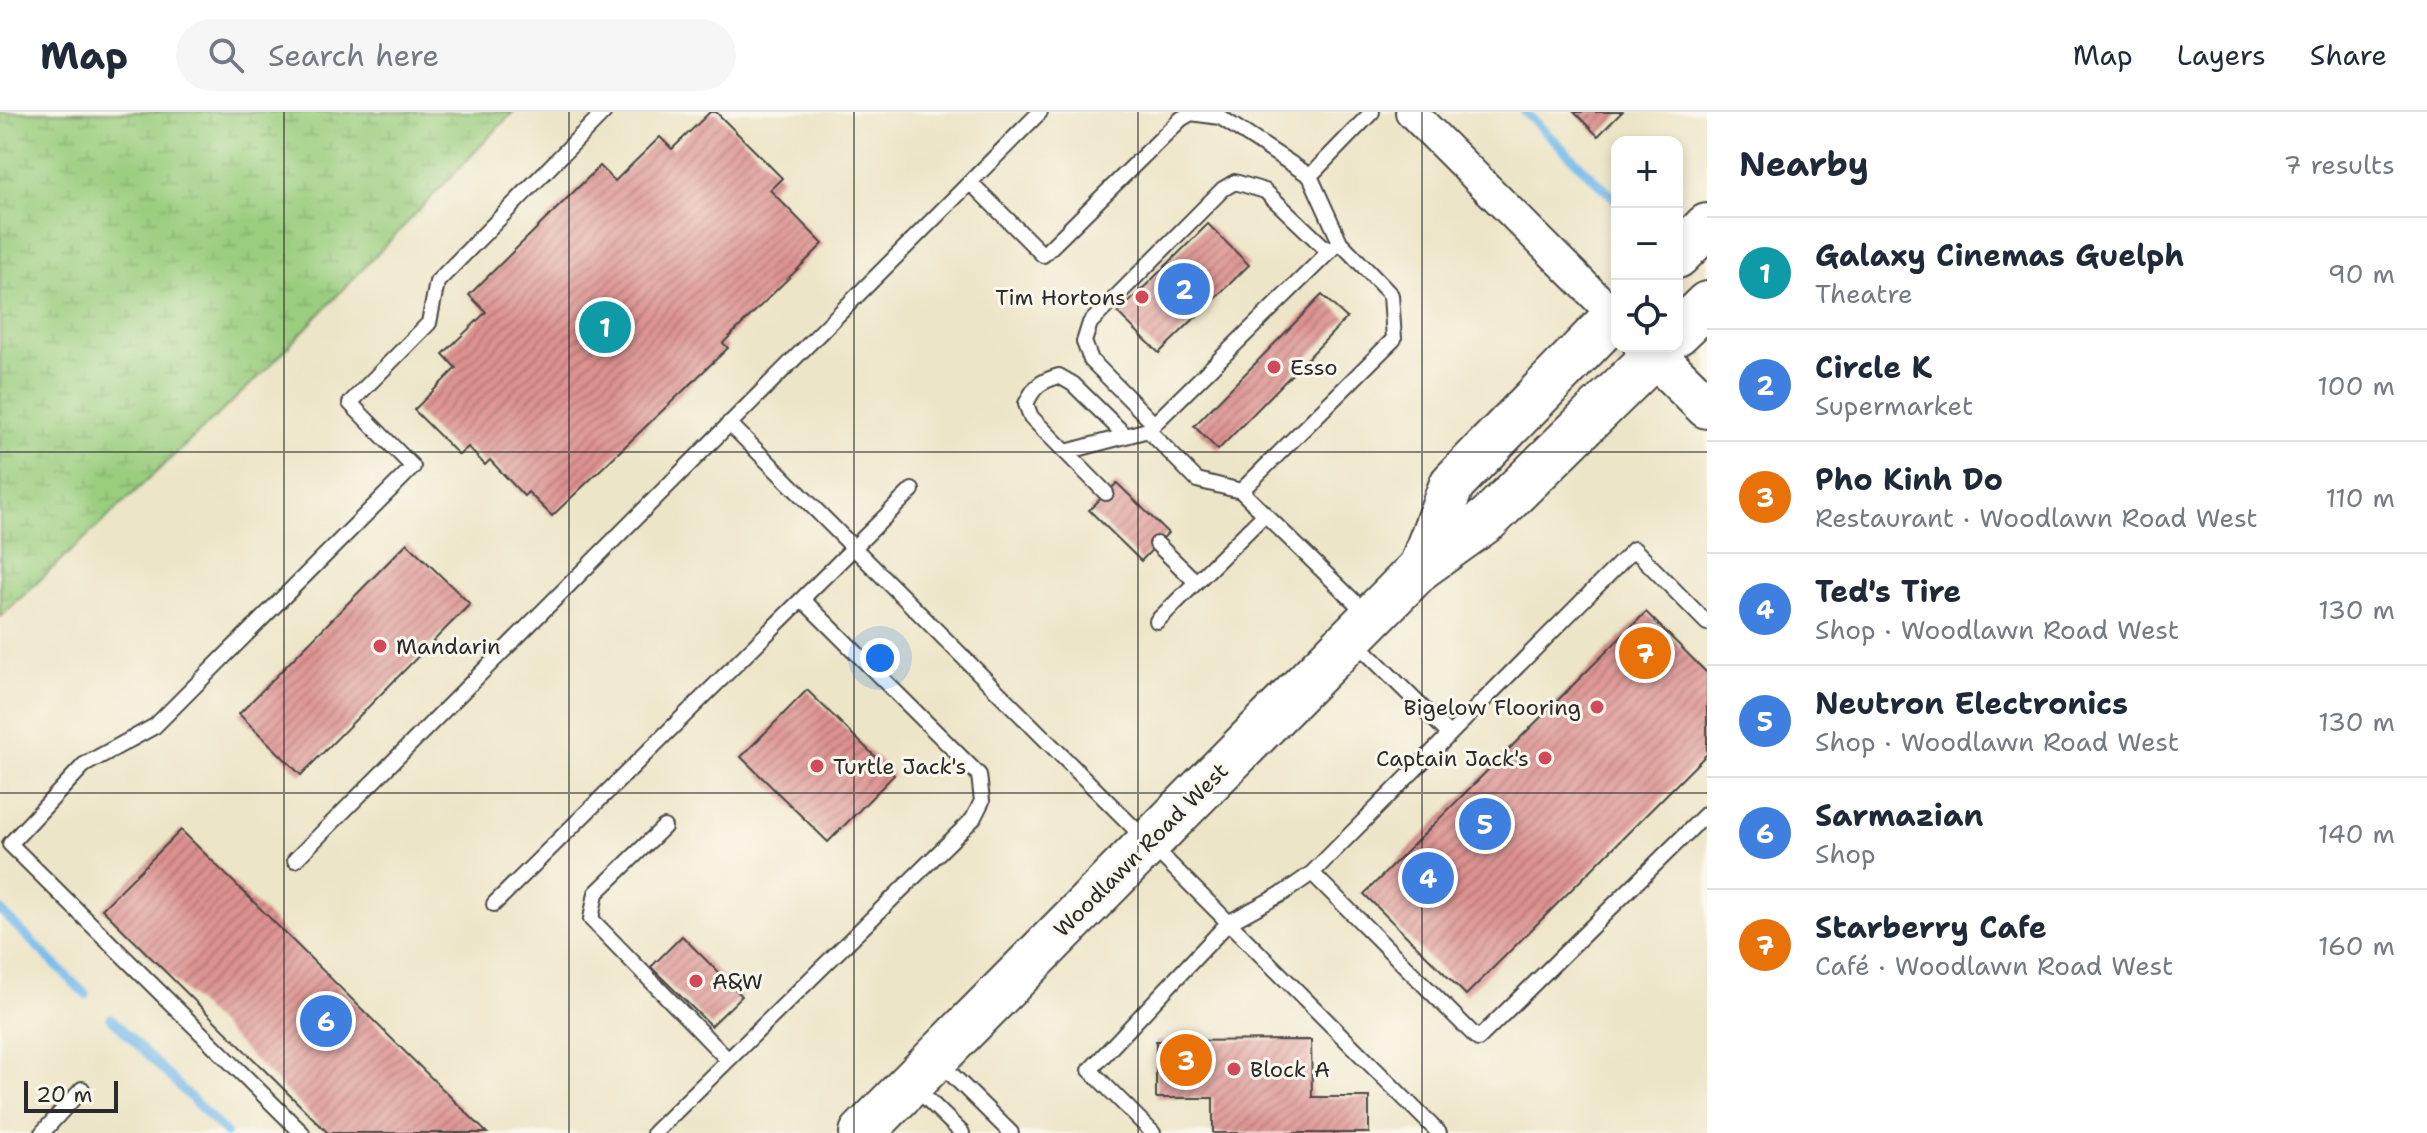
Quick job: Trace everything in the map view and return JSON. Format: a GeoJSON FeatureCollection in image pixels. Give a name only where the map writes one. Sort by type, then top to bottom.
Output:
{"type":"FeatureCollection","features":[{"type":"Feature","properties":{"kind":"main road"},"geometry":{"type":"LineString","coordinates":[[1683,250],[1707,226]]}},
{"type":"Feature","properties":{"kind":"main road","name":"Woodlawn Road West"},"geometry":{"type":"LineString","coordinates":[[1683,325],[1707,304]]}},
{"type":"Feature","properties":{"kind":"main road","name":"Woodlawn Road West"},"geometry":{"type":"LineString","coordinates":[[1421,567],[1452,484],[1611,321]]}},
{"type":"Feature","properties":{"kind":"main road","name":"Woodlawn Road West"},"geometry":{"type":"LineString","coordinates":[[862,1133],[1421,567],[1488,519],[1653,352]]}},
{"type":"Feature","properties":{"kind":"street"},"geometry":{"type":"LineString","coordinates":[[1411,112],[1611,311]]}},
{"type":"Feature","properties":{"kind":"street"},"geometry":{"type":"LineString","coordinates":[[1665,352],[1707,407]]}},
{"type":"Feature","properties":{"kind":"lane"},"geometry":{"type":"LineString","coordinates":[[302,1133],[10,844],[84,765],[155,726],[413,467],[350,403],[429,323],[437,282],[604,112]]}},
{"type":"Feature","properties":{"kind":"lane"},"geometry":{"type":"LineString","coordinates":[[295,860],[1040,112]]}},
{"type":"Feature","properties":{"kind":"lane"},"geometry":{"type":"LineString","coordinates":[[1310,176],[1372,112]]}},
{"type":"Feature","properties":{"kind":"lane"},"geometry":{"type":"LineString","coordinates":[[970,182],[1043,255],[1181,119],[1191,113],[1220,117],[1310,176],[1335,247]]}},
{"type":"Feature","properties":{"kind":"lane"},"geometry":{"type":"LineString","coordinates":[[1241,491],[1394,339],[1391,295],[1265,191],[1235,182],[1223,189],[1090,323],[1084,342],[1091,360],[1197,480],[1241,491],[1265,514],[1449,734]]}},
{"type":"Feature","properties":{"kind":"lane"},"geometry":{"type":"LineString","coordinates":[[1066,452],[1151,427],[1335,247]]}},
{"type":"Feature","properties":{"kind":"lane"},"geometry":{"type":"LineString","coordinates":[[1106,493],[1031,417],[1026,404],[1033,389],[1042,380],[1059,376],[1073,384],[1124,434]]}},
{"type":"Feature","properties":{"kind":"lane"},"geometry":{"type":"LineString","coordinates":[[729,423],[1439,1133]]}},
{"type":"Feature","properties":{"kind":"lane"},"geometry":{"type":"LineString","coordinates":[[494,904],[912,490]]}},
{"type":"Feature","properties":{"kind":"lane"},"geometry":{"type":"LineString","coordinates":[[1157,621],[1265,514]]}},
{"type":"Feature","properties":{"kind":"lane"},"geometry":{"type":"LineString","coordinates":[[1157,544],[1196,582]]}},
{"type":"Feature","properties":{"kind":"lane"},"geometry":{"type":"LineString","coordinates":[[1153,1133],[1090,1070],[1228,923],[1285,892],[1312,873],[1634,549],[1707,623]]}},
{"type":"Feature","properties":{"kind":"lane"},"geometry":{"type":"LineString","coordinates":[[654,1133],[973,819],[982,801],[979,775],[802,599]]}},
{"type":"Feature","properties":{"kind":"lane"},"geometry":{"type":"LineString","coordinates":[[1312,873],[1478,1039],[1707,813]]}},
{"type":"Feature","properties":{"kind":"lane"},"geometry":{"type":"LineString","coordinates":[[664,827],[596,893],[591,919],[728,1060]]}},
{"type":"Feature","properties":{"kind":"lane"},"geometry":{"type":"LineString","coordinates":[[923,1071],[962,1133]]}},
{"type":"Feature","properties":{"kind":"lane"},"geometry":{"type":"LineString","coordinates":[[923,1071],[1011,1133]]}},
{"type":"Feature","properties":{"kind":"lane"},"geometry":{"type":"LineString","coordinates":[[42,1133],[82,1089]]}},
{"type":"Feature","properties":{"kind":"green space"},"geometry":{"type":"Polygon","coordinates":[[[0,112],[513,112],[265,371],[0,617],[0,112]]]}},
{"type":"Feature","properties":{"kind":"building"},"geometry":{"type":"Polygon","coordinates":[[[710,112],[716,112],[782,178],[770,190],[823,244],[723,343],[728,348],[552,516],[528,492],[524,496],[490,460],[485,465],[468,447],[459,455],[414,410],[456,368],[443,354],[486,312],[469,295],[600,166],[615,181],[660,137],[672,149],[710,112]]]}},
{"type":"Feature","properties":{"kind":"building"},"geometry":{"type":"Polygon","coordinates":[[[1574,112],[1622,112],[1598,136],[1574,112]]]}},
{"type":"Feature","properties":{"kind":"building"},"geometry":{"type":"Polygon","coordinates":[[[1208,224],[1249,265],[1159,353],[1118,313],[1208,224]]]}},
{"type":"Feature","properties":{"kind":"building"},"geometry":{"type":"Polygon","coordinates":[[[1322,295],[1347,318],[1218,450],[1194,426],[1322,295]]]}},
{"type":"Feature","properties":{"kind":"building"},"geometry":{"type":"Polygon","coordinates":[[[1117,483],[1168,533],[1141,561],[1089,510],[1117,483]]]}},
{"type":"Feature","properties":{"kind":"building"},"geometry":{"type":"Polygon","coordinates":[[[407,543],[470,604],[301,775],[239,714],[407,543]]]}},
{"type":"Feature","properties":{"kind":"building"},"geometry":{"type":"Polygon","coordinates":[[[1646,612],[1707,673],[1707,754],[1466,995],[1364,894],[1646,612]]]}},
{"type":"Feature","properties":{"kind":"building","name":"Turtle Jack's"},"geometry":{"type":"Polygon","coordinates":[[[807,690],[894,775],[828,842],[741,757],[807,690]]]}},
{"type":"Feature","properties":{"kind":"building"},"geometry":{"type":"Polygon","coordinates":[[[181,830],[487,1133],[328,1133],[102,909],[181,830]]]}},
{"type":"Feature","properties":{"kind":"building","name":"A&W"},"geometry":{"type":"Polygon","coordinates":[[[682,936],[742,996],[711,1026],[651,967],[682,936]]]}},
{"type":"Feature","properties":{"kind":"building","name":"Block A"},"geometry":{"type":"Polygon","coordinates":[[[1311,1040],[1312,1097],[1369,1097],[1369,1133],[1213,1133],[1213,1098],[1156,1098],[1156,1041],[1311,1040]]]}},
{"type":"Feature","properties":{"kind":"waterway"},"geometry":{"type":"LineString","coordinates":[[1525,112],[1611,195]]}},
{"type":"Feature","properties":{"kind":"waterway"},"geometry":{"type":"LineString","coordinates":[[0,910],[86,995]]}},
{"type":"Feature","properties":{"kind":"waterway"},"geometry":{"type":"LineString","coordinates":[[111,1018],[226,1133]]}},
{"type":"Feature","properties":{"kind":"place","name":"Circle K"},"geometry":{"type":"Point","coordinates":[1184,289]}},
{"type":"Feature","properties":{"kind":"place","name":"Tim Hortons"},"geometry":{"type":"Point","coordinates":[1142,297]}},
{"type":"Feature","properties":{"kind":"place","name":"Galaxy Cinemas Guelph"},"geometry":{"type":"Point","coordinates":[605,327]}},
{"type":"Feature","properties":{"kind":"place","name":"Esso"},"geometry":{"type":"Point","coordinates":[1274,367]}},
{"type":"Feature","properties":{"kind":"place","name":"Mandarin"},"geometry":{"type":"Point","coordinates":[380,646]}},
{"type":"Feature","properties":{"kind":"place","name":"Starberry Cafe"},"geometry":{"type":"Point","coordinates":[1645,653]}},
{"type":"Feature","properties":{"kind":"place","name":"Bigelow Flooring"},"geometry":{"type":"Point","coordinates":[1597,707]}},
{"type":"Feature","properties":{"kind":"place","name":"Captain Jack's"},"geometry":{"type":"Point","coordinates":[1545,758]}},
{"type":"Feature","properties":{"kind":"place","name":"Turtle Jack's"},"geometry":{"type":"Point","coordinates":[817,766]}},
{"type":"Feature","properties":{"kind":"place","name":"Neutron Electronics"},"geometry":{"type":"Point","coordinates":[1485,824]}},
{"type":"Feature","properties":{"kind":"place","name":"Ted's Tire"},"geometry":{"type":"Point","coordinates":[1428,878]}},
{"type":"Feature","properties":{"kind":"place","name":"A&W"},"geometry":{"type":"Point","coordinates":[696,981]}},
{"type":"Feature","properties":{"kind":"place","name":"Sarmazian"},"geometry":{"type":"Point","coordinates":[326,1021]}},
{"type":"Feature","properties":{"kind":"place","name":"Pho Kinh Do"},"geometry":{"type":"Point","coordinates":[1186,1060]}},
{"type":"Feature","properties":{"kind":"place","name":"Block A"},"geometry":{"type":"Point","coordinates":[1234,1069]}}]}
